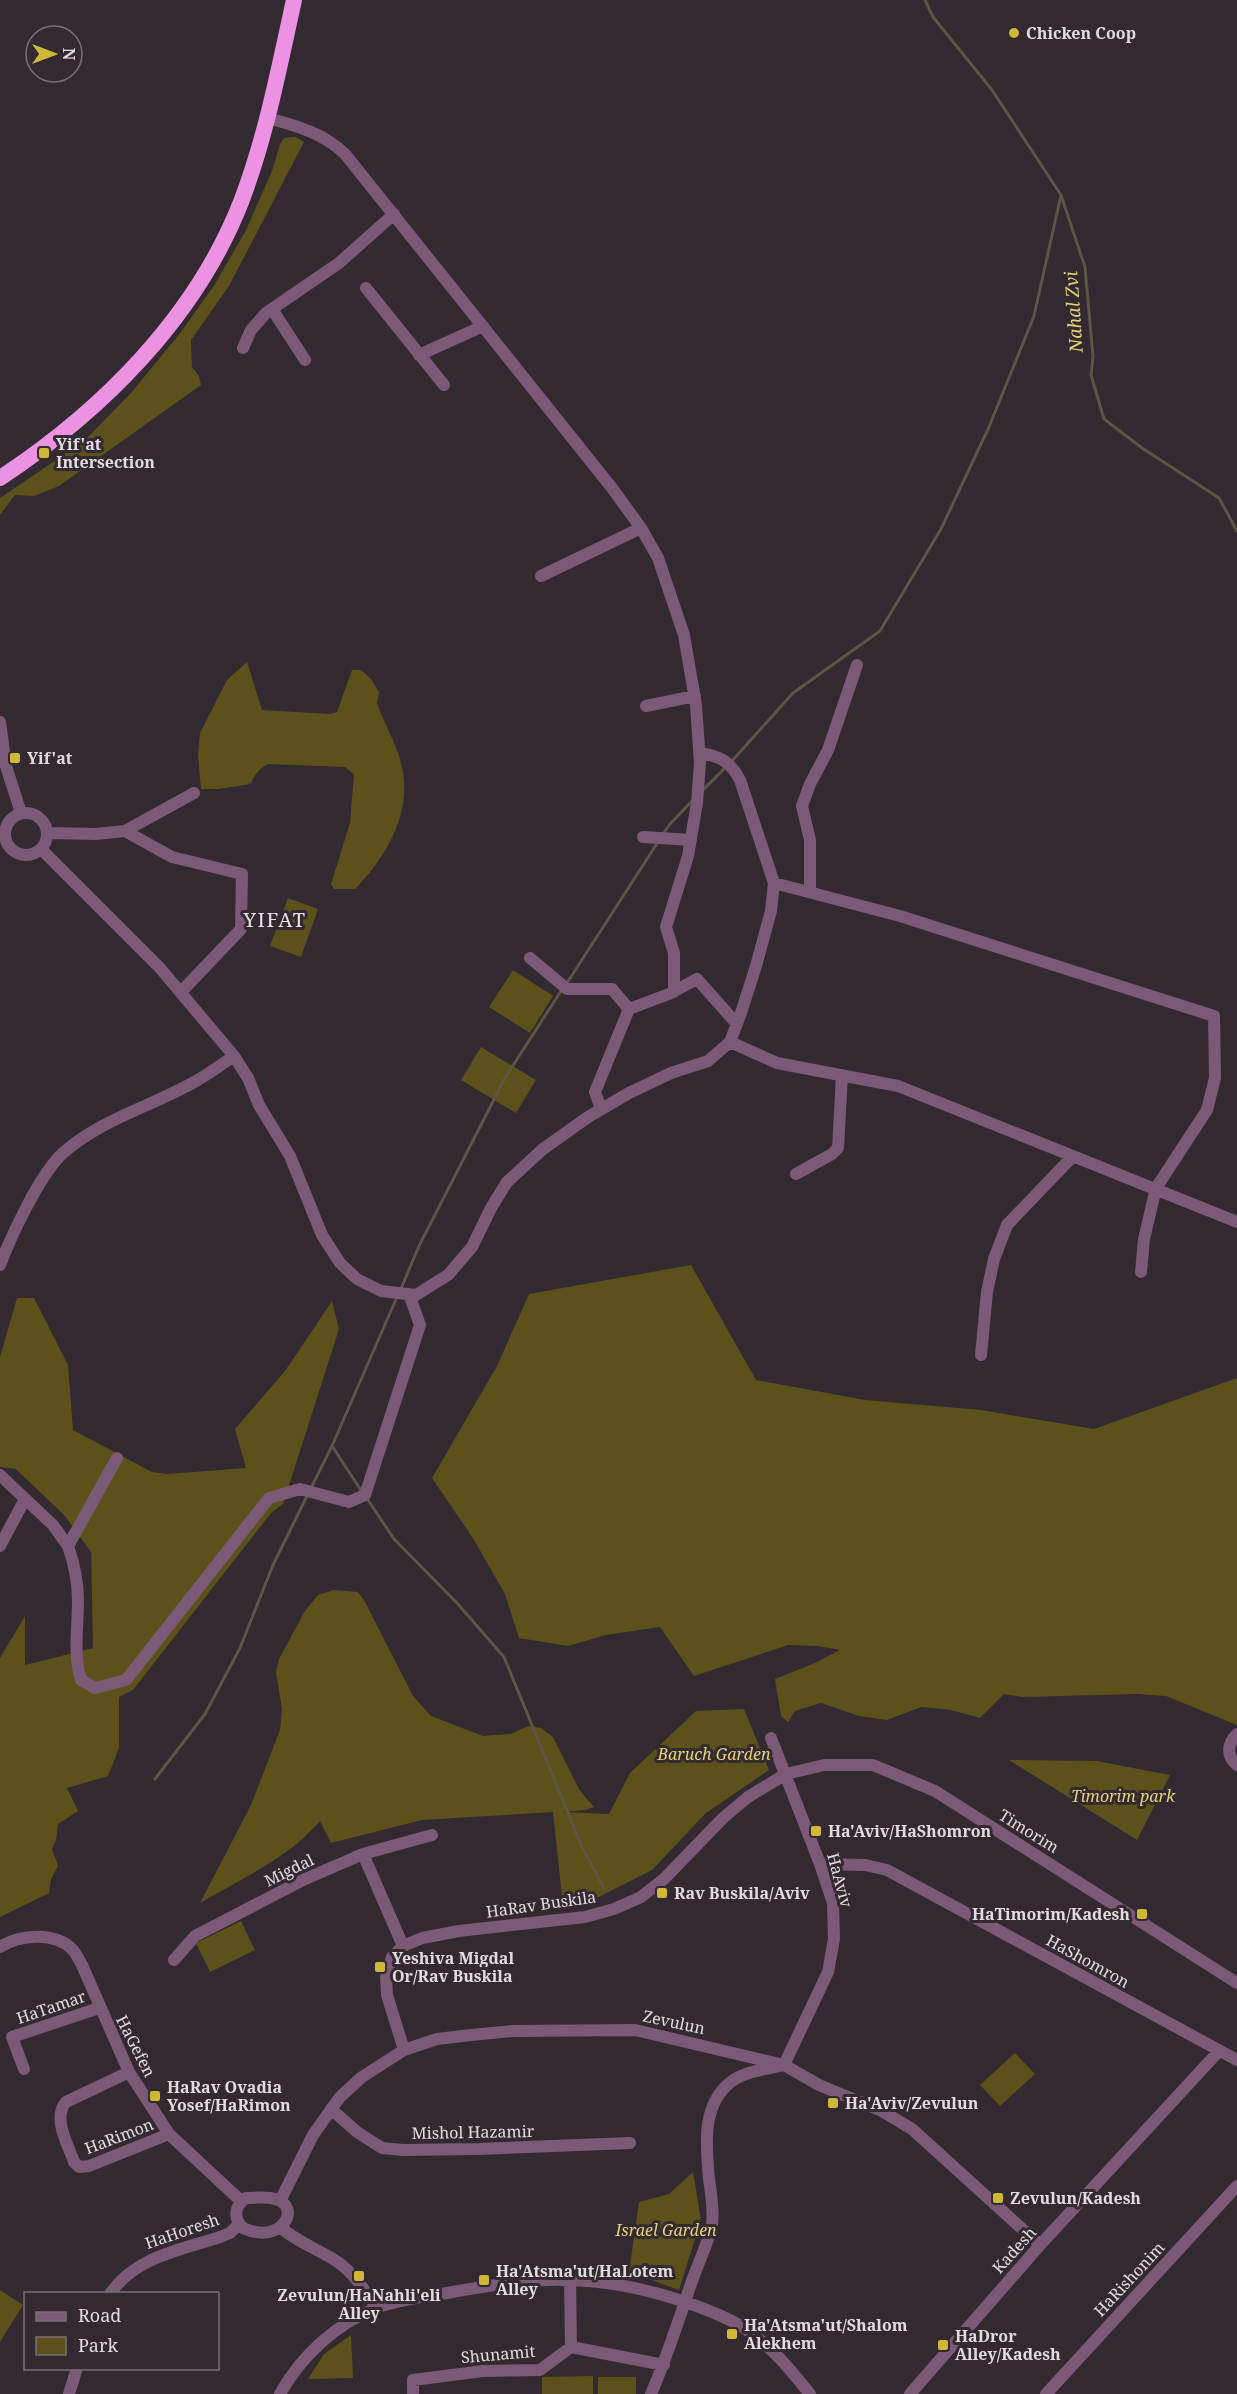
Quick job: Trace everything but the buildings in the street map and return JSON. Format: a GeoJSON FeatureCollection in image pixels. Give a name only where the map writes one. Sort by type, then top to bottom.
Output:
{"type":"FeatureCollection","features":[{"type":"Feature","properties":{"kind":"highway"},"geometry":{"type":"LineString","coordinates":[[0,478],[45,447],[122,380],[174,320],[201,279],[223,243],[241,203],[268,118],[294,0]]}},
{"type":"Feature","properties":{"kind":"highway"},"geometry":{"type":"LineString","coordinates":[[0,468],[41,443],[92,407]]}},
{"type":"Feature","properties":{"kind":"street"},"geometry":{"type":"LineString","coordinates":[[268,118],[313,132],[335,145],[394,214],[575,441],[641,528],[658,558],[684,635],[695,696],[700,753],[698,794],[691,840],[682,880],[666,927],[674,952],[674,992]]}},
{"type":"Feature","properties":{"kind":"street"},"geometry":{"type":"LineString","coordinates":[[243,348],[251,330],[260,318],[339,264],[394,214]]}},
{"type":"Feature","properties":{"kind":"street"},"geometry":{"type":"LineString","coordinates":[[366,288],[444,385]]}},
{"type":"Feature","properties":{"kind":"street"},"geometry":{"type":"LineString","coordinates":[[272,309],[304,360]]}},
{"type":"Feature","properties":{"kind":"street"},"geometry":{"type":"LineString","coordinates":[[420,355],[483,326]]}},
{"type":"Feature","properties":{"kind":"street"},"geometry":{"type":"LineString","coordinates":[[541,576],[641,528]]}},
{"type":"Feature","properties":{"kind":"street"},"geometry":{"type":"LineString","coordinates":[[810,892],[810,840],[802,806],[810,784],[828,750],[857,664]]}},
{"type":"Feature","properties":{"kind":"street"},"geometry":{"type":"LineString","coordinates":[[646,706],[695,696]]}},
{"type":"Feature","properties":{"kind":"street"},"geometry":{"type":"LineString","coordinates":[[0,722],[6,766],[21,813]]}},
{"type":"Feature","properties":{"kind":"street"},"geometry":{"type":"LineString","coordinates":[[41,849],[181,992],[234,1056],[248,1078],[259,1105],[290,1156],[322,1235],[340,1263],[357,1279],[381,1291],[416,1295],[448,1275],[472,1247],[507,1182],[543,1149],[601,1109],[670,1073],[708,1061],[730,1042],[771,911],[774,883],[735,769],[720,757],[700,753]]}},
{"type":"Feature","properties":{"kind":"street"},"geometry":{"type":"LineString","coordinates":[[46,833],[96,834],[125,831],[194,794]]}},
{"type":"Feature","properties":{"kind":"street"},"geometry":{"type":"LineString","coordinates":[[21,813],[28,813],[41,819],[46,833],[41,849],[29,855],[10,848],[2,836],[11,819],[21,813]]}},
{"type":"Feature","properties":{"kind":"street"},"geometry":{"type":"LineString","coordinates":[[125,831],[172,856],[242,874],[241,929],[181,992]]}},
{"type":"Feature","properties":{"kind":"street"},"geometry":{"type":"LineString","coordinates":[[643,837],[691,840]]}},
{"type":"Feature","properties":{"kind":"street"},"geometry":{"type":"LineString","coordinates":[[774,883],[900,916],[1214,1016],[1215,1078],[1207,1110],[1156,1188],[1144,1239],[1142,1272]]}},
{"type":"Feature","properties":{"kind":"street"},"geometry":{"type":"LineString","coordinates":[[530,957],[567,989],[612,989],[629,1009]]}},
{"type":"Feature","properties":{"kind":"street"},"geometry":{"type":"LineString","coordinates":[[601,1109],[595,1092],[629,1009],[674,992],[697,979],[737,1024]]}},
{"type":"Feature","properties":{"kind":"street"},"geometry":{"type":"LineString","coordinates":[[730,1042],[777,1063],[898,1086],[1237,1222]]}},
{"type":"Feature","properties":{"kind":"street"},"geometry":{"type":"LineString","coordinates":[[0,1264],[10,1239],[49,1169],[64,1153],[104,1126],[196,1082],[234,1056]]}},
{"type":"Feature","properties":{"kind":"street"},"geometry":{"type":"LineString","coordinates":[[796,1174],[832,1154],[838,1148],[842,1075]]}},
{"type":"Feature","properties":{"kind":"street"},"geometry":{"type":"LineString","coordinates":[[981,1354],[987,1292],[994,1259],[1007,1226],[1073,1156]]}},
{"type":"Feature","properties":{"kind":"street"},"geometry":{"type":"LineString","coordinates":[[0,1475],[53,1525],[68,1546],[77,1580],[76,1665],[81,1680],[95,1688],[126,1680],[269,1498],[300,1489],[349,1502],[365,1495],[420,1325],[409,1294]]}},
{"type":"Feature","properties":{"kind":"street"},"geometry":{"type":"LineString","coordinates":[[68,1546],[117,1458]]}},
{"type":"Feature","properties":{"kind":"street"},"geometry":{"type":"LineString","coordinates":[[0,1546],[25,1499]]}},
{"type":"Feature","properties":{"kind":"street"},"geometry":{"type":"LineString","coordinates":[[1237,1734],[1232,1739],[1228,1750],[1230,1757],[1237,1765]]}},
{"type":"Feature","properties":{"kind":"street","name":"HaAviv"},"geometry":{"type":"LineString","coordinates":[[771,1738],[833,1903],[834,1939],[828,1972],[784,2065]]}},
{"type":"Feature","properties":{"kind":"street","name":"Timorim"},"geometry":{"type":"LineString","coordinates":[[786,1774],[824,1765],[873,1765],[935,1791],[1237,1983]]}},
{"type":"Feature","properties":{"kind":"street","name":"HaRav Buskila"},"geometry":{"type":"LineString","coordinates":[[404,1946],[422,1938],[459,1931],[585,1917],[641,1897],[664,1879],[723,1818],[748,1797],[786,1774]]}},
{"type":"Feature","properties":{"kind":"street","name":"Migdal"},"geometry":{"type":"LineString","coordinates":[[174,1960],[195,1936],[303,1880],[363,1854],[432,1835]]}},
{"type":"Feature","properties":{"kind":"street"},"geometry":{"type":"LineString","coordinates":[[363,1854],[404,1946],[392,1957],[386,1977],[387,1995],[404,2050]]}},
{"type":"Feature","properties":{"kind":"street","name":"HaShomron"},"geometry":{"type":"LineString","coordinates":[[820,1864],[865,1864],[887,1870],[1237,2060]]}},
{"type":"Feature","properties":{"kind":"street","name":"HaGefen"},"geometry":{"type":"LineString","coordinates":[[0,1947],[19,1939],[32,1937],[59,1940],[72,1949],[82,1965],[129,2072],[169,2134],[241,2201]]}},
{"type":"Feature","properties":{"kind":"street","name":"HaTamar"},"geometry":{"type":"LineString","coordinates":[[24,2069],[12,2037],[99,2008]]}},
{"type":"Feature","properties":{"kind":"street","name":"Zevulun"},"geometry":{"type":"LineString","coordinates":[[280,2201],[312,2135],[340,2097],[362,2078],[404,2050],[437,2039],[513,2031],[635,2030],[784,2065],[819,2085],[882,2111],[912,2129],[1040,2245]]}},
{"type":"Feature","properties":{"kind":"street","name":"Kadesh"},"geometry":{"type":"LineString","coordinates":[[910,2394],[1040,2245],[1219,2051]]}},
{"type":"Feature","properties":{"kind":"street"},"geometry":{"type":"LineString","coordinates":[[651,2394],[664,2366],[712,2225],[712,2199],[706,2152],[707,2126],[711,2108],[732,2080],[751,2072],[784,2065]]}},
{"type":"Feature","properties":{"kind":"street","name":"HaRimon"},"geometry":{"type":"LineString","coordinates":[[129,2072],[66,2102],[60,2108],[59,2118],[74,2162],[80,2167],[89,2166],[169,2134]]}},
{"type":"Feature","properties":{"kind":"street","name":"Mishol Hazamir"},"geometry":{"type":"LineString","coordinates":[[331,2109],[357,2132],[382,2148],[468,2149],[630,2143]]}},
{"type":"Feature","properties":{"kind":"street","name":"HaRishonim"},"geometry":{"type":"LineString","coordinates":[[1046,2394],[1237,2186]]}},
{"type":"Feature","properties":{"kind":"street"},"geometry":{"type":"LineString","coordinates":[[246,2198],[270,2198],[280,2201],[287,2214],[281,2228],[272,2232],[248,2230],[239,2224],[236,2210],[241,2201],[246,2198]]}},
{"type":"Feature","properties":{"kind":"street","name":"HaHoresh"},"geometry":{"type":"LineString","coordinates":[[111,2292],[118,2282],[141,2263],[220,2237],[239,2224]]}},
{"type":"Feature","properties":{"kind":"street"},"geometry":{"type":"LineString","coordinates":[[281,2228],[306,2246],[336,2260],[364,2289],[376,2308]]}},
{"type":"Feature","properties":{"kind":"street"},"geometry":{"type":"LineString","coordinates":[[570,2279],[571,2347],[664,2366]]}},
{"type":"Feature","properties":{"kind":"street"},"geometry":{"type":"LineString","coordinates":[[280,2394],[288,2379],[316,2347],[339,2328],[376,2308],[506,2282],[570,2279],[624,2284],[685,2301],[713,2312],[751,2332],[784,2362],[810,2394]]}},
{"type":"Feature","properties":{"kind":"street","name":"Shunamit"},"geometry":{"type":"LineString","coordinates":[[413,2394],[413,2380],[483,2371],[540,2370],[571,2347]]}},
{"type":"Feature","properties":{"kind":"street"},"geometry":{"type":"LineString","coordinates":[[69,2394],[76,2370]]}},
{"type":"Feature","properties":{"kind":"green space"},"geometry":{"type":"Polygon","coordinates":[[[296,137],[304,142],[229,286],[191,340],[192,367],[199,376],[201,385],[59,486],[34,496],[15,495],[0,515],[0,498],[84,441],[131,393],[181,332],[215,284],[246,230],[272,171],[280,144],[284,138],[296,137]]]}},
{"type":"Feature","properties":{"kind":"green space"},"geometry":{"type":"Polygon","coordinates":[[[247,662],[262,710],[330,714],[337,712],[352,670],[361,670],[371,679],[379,692],[377,703],[401,763],[404,798],[401,815],[387,847],[378,862],[355,889],[334,889],[331,884],[350,823],[354,774],[345,767],[268,764],[258,772],[251,783],[246,785],[201,789],[198,755],[200,733],[227,680],[247,662]]]}},
{"type":"Feature","properties":{"kind":"green space"},"geometry":{"type":"Polygon","coordinates":[[[288,898],[318,909],[301,957],[270,946],[288,898]]]}},
{"type":"Feature","properties":{"kind":"green space"},"geometry":{"type":"Polygon","coordinates":[[[513,970],[553,996],[530,1033],[489,1007],[513,970]]]}},
{"type":"Feature","properties":{"kind":"green space"},"geometry":{"type":"Polygon","coordinates":[[[481,1047],[536,1080],[516,1113],[461,1080],[481,1047]]]}},
{"type":"Feature","properties":{"kind":"green space"},"geometry":{"type":"Polygon","coordinates":[[[691,1265],[756,1380],[865,1400],[981,1410],[1094,1429],[1237,1378],[1237,1725],[1166,1696],[1138,1694],[1022,1697],[1004,1694],[980,1718],[951,1710],[921,1707],[887,1720],[859,1716],[821,1703],[795,1711],[788,1722],[781,1716],[775,1679],[840,1650],[818,1646],[788,1645],[694,1676],[660,1627],[606,1635],[568,1646],[519,1638],[505,1594],[474,1540],[432,1478],[497,1366],[529,1294],[691,1265]]]}},
{"type":"Feature","properties":{"kind":"green space"},"geometry":{"type":"Polygon","coordinates":[[[17,1298],[34,1298],[68,1365],[73,1430],[152,1472],[167,1474],[246,1468],[235,1429],[285,1371],[332,1301],[339,1329],[283,1504],[271,1513],[133,1690],[119,1697],[119,1748],[108,1776],[67,1788],[78,1811],[58,1824],[52,1849],[58,1866],[51,1879],[49,1893],[0,1917],[0,1658],[25,1616],[25,1665],[93,1648],[91,1552],[65,1516],[16,1469],[0,1467],[0,1357],[17,1298]]]}},
{"type":"Feature","properties":{"kind":"green space","name":"Baruch Garden"},"geometry":{"type":"Polygon","coordinates":[[[334,1590],[358,1592],[413,1696],[431,1716],[483,1736],[511,1734],[528,1726],[541,1728],[553,1737],[580,1791],[594,1807],[562,1812],[609,1814],[630,1773],[696,1711],[744,1709],[769,1770],[706,1813],[652,1870],[595,1899],[562,1897],[553,1812],[422,1820],[331,1843],[320,1821],[308,1834],[280,1856],[200,1903],[251,1805],[280,1730],[282,1709],[276,1672],[279,1659],[305,1611],[318,1595],[334,1590]]]}},
{"type":"Feature","properties":{"kind":"green space","name":"Timorim park"},"geometry":{"type":"Polygon","coordinates":[[[1009,1760],[1097,1761],[1170,1775],[1137,1840],[1009,1760]]]}},
{"type":"Feature","properties":{"kind":"green space"},"geometry":{"type":"Polygon","coordinates":[[[241,1921],[255,1950],[210,1972],[196,1943],[241,1921]]]}},
{"type":"Feature","properties":{"kind":"green space"},"geometry":{"type":"Polygon","coordinates":[[[1015,2053],[1035,2074],[1000,2106],[980,2085],[1015,2053]]]}},
{"type":"Feature","properties":{"kind":"green space","name":"Israel Garden"},"geometry":{"type":"Polygon","coordinates":[[[693,2172],[701,2220],[679,2290],[629,2272],[639,2202],[669,2194],[693,2172]]]}},
{"type":"Feature","properties":{"kind":"green space"},"geometry":{"type":"Polygon","coordinates":[[[0,2290],[23,2305],[0,2342],[0,2290]]]}},
{"type":"Feature","properties":{"kind":"green space"},"geometry":{"type":"Polygon","coordinates":[[[351,2335],[353,2378],[308,2379],[324,2354],[351,2335]]]}},
{"type":"Feature","properties":{"kind":"green space"},"geometry":{"type":"Polygon","coordinates":[[[593,2376],[593,2394],[542,2394],[542,2377],[593,2376]]]}},
{"type":"Feature","properties":{"kind":"green space"},"geometry":{"type":"Polygon","coordinates":[[[598,2377],[636,2377],[636,2394],[598,2394],[598,2377]]]}},
{"type":"Feature","properties":{"kind":"waterway","name":"Nahal Zvi"},"geometry":{"type":"LineString","coordinates":[[925,0],[933,17],[992,90],[1061,195],[1085,267],[1093,357],[1091,375],[1104,419],[1142,448],[1219,498],[1237,531]]}},
{"type":"Feature","properties":{"kind":"waterway"},"geometry":{"type":"LineString","coordinates":[[731,762],[793,693],[880,631],[941,529],[989,427],[1034,316],[1061,195]]}},
{"type":"Feature","properties":{"kind":"waterway"},"geometry":{"type":"LineString","coordinates":[[701,792],[726,767]]}},
{"type":"Feature","properties":{"kind":"waterway"},"geometry":{"type":"LineString","coordinates":[[663,834],[692,801]]}},
{"type":"Feature","properties":{"kind":"waterway"},"geometry":{"type":"LineString","coordinates":[[567,983],[658,842]]}},
{"type":"Feature","properties":{"kind":"waterway"},"geometry":{"type":"LineString","coordinates":[[400,1291],[419,1246],[505,1078],[563,988]]}},
{"type":"Feature","properties":{"kind":"waterway"},"geometry":{"type":"LineString","coordinates":[[311,1488],[332,1446],[397,1297]]}},
{"type":"Feature","properties":{"kind":"waterway"},"geometry":{"type":"LineString","coordinates":[[332,1446],[362,1492]]}},
{"type":"Feature","properties":{"kind":"waterway"},"geometry":{"type":"LineString","coordinates":[[155,1779],[205,1714],[240,1648],[273,1565],[308,1494]]}},
{"type":"Feature","properties":{"kind":"waterway"},"geometry":{"type":"LineString","coordinates":[[366,1497],[394,1539],[457,1603],[504,1657],[582,1847],[604,1888]]}},
{"type":"Feature","properties":{"kind":"place","name":"Chicken Coop"},"geometry":{"type":"Point","coordinates":[1014,33]}},
{"type":"Feature","properties":{"kind":"place","name":"Yif'at Intersection"},"geometry":{"type":"Point","coordinates":[44,453]}},
{"type":"Feature","properties":{"kind":"place","name":"Yif'at"},"geometry":{"type":"Point","coordinates":[15,758]}},
{"type":"Feature","properties":{"kind":"place","name":"Ha'Aviv/HaShomron"},"geometry":{"type":"Point","coordinates":[816,1831]}},
{"type":"Feature","properties":{"kind":"place","name":"Rav Buskila/Aviv"},"geometry":{"type":"Point","coordinates":[662,1893]}},
{"type":"Feature","properties":{"kind":"place","name":"HaTimorim/Kadesh"},"geometry":{"type":"Point","coordinates":[1142,1914]}},
{"type":"Feature","properties":{"kind":"place","name":"Yeshiva Migdal Or/Rav Buskila"},"geometry":{"type":"Point","coordinates":[380,1967]}},
{"type":"Feature","properties":{"kind":"place","name":"HaRav Ovadia Yosef/HaRimon"},"geometry":{"type":"Point","coordinates":[155,2096]}},
{"type":"Feature","properties":{"kind":"place","name":"Ha'Aviv/Zevulun"},"geometry":{"type":"Point","coordinates":[833,2103]}},
{"type":"Feature","properties":{"kind":"place","name":"Zevulun/Kadesh"},"geometry":{"type":"Point","coordinates":[998,2198]}},
{"type":"Feature","properties":{"kind":"place","name":"Zevulun/HaNahli'eli Alley"},"geometry":{"type":"Point","coordinates":[359,2276]}},
{"type":"Feature","properties":{"kind":"place","name":"Ha'Atsma'ut/HaLotem Alley"},"geometry":{"type":"Point","coordinates":[484,2280]}},
{"type":"Feature","properties":{"kind":"place","name":"Ha'Atsma'ut/Shalom Alekhem"},"geometry":{"type":"Point","coordinates":[732,2334]}},
{"type":"Feature","properties":{"kind":"place","name":"HaDror Alley/Kadesh"},"geometry":{"type":"Point","coordinates":[943,2345]}},
{"type":"Feature","properties":{"kind":"district","name":"YIFAT"},"geometry":{"type":"Point","coordinates":[275,920]}}]}
